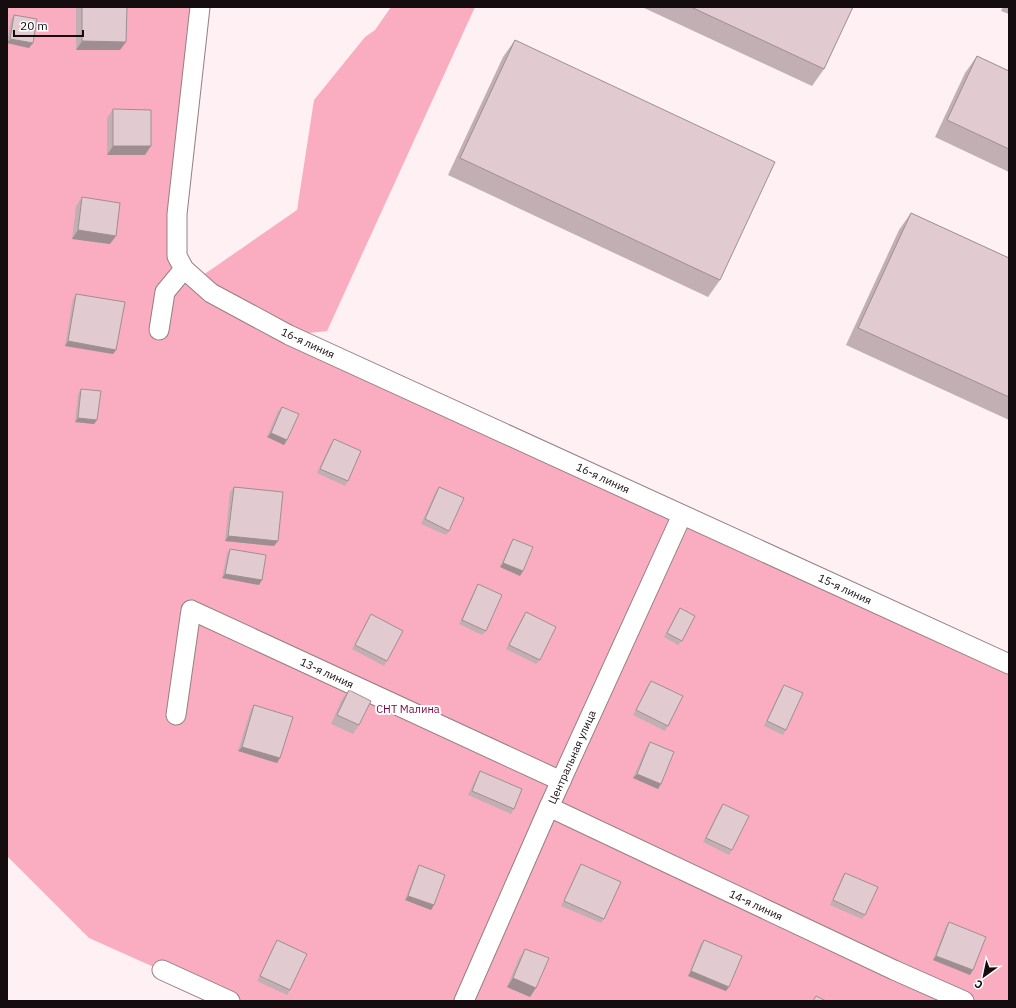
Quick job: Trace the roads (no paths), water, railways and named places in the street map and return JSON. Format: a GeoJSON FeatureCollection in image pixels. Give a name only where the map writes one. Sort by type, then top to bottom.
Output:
{"type":"FeatureCollection","features":[{"type":"Feature","properties":{"kind":"street","name":"16-я линия"},"geometry":{"type":"LineString","coordinates":[[200,7],[178,214],[177,256],[184,270],[211,293],[289,335],[682,514]]}},
{"type":"Feature","properties":{"kind":"street"},"geometry":{"type":"LineString","coordinates":[[159,330],[165,292],[184,270]]}},
{"type":"Feature","properties":{"kind":"street","name":"15-я линия"},"geometry":{"type":"LineString","coordinates":[[682,514],[1009,664]]}},
{"type":"Feature","properties":{"kind":"street","name":"Центральная улица"},"geometry":{"type":"LineString","coordinates":[[464,1001],[549,807],[682,514]]}},
{"type":"Feature","properties":{"kind":"street","name":"13-я линия"},"geometry":{"type":"LineString","coordinates":[[176,715],[191,610],[561,781]]}},
{"type":"Feature","properties":{"kind":"street","name":"14-я линия"},"geometry":{"type":"LineString","coordinates":[[549,807],[894,970],[964,1001]]}},
{"type":"Feature","properties":{"kind":"street"},"geometry":{"type":"LineString","coordinates":[[162,970],[230,1001]]}},
{"type":"Feature","properties":{"kind":"park label","name":"СНТ Малина"},"geometry":{"type":"Point","coordinates":[408,709]}}]}
